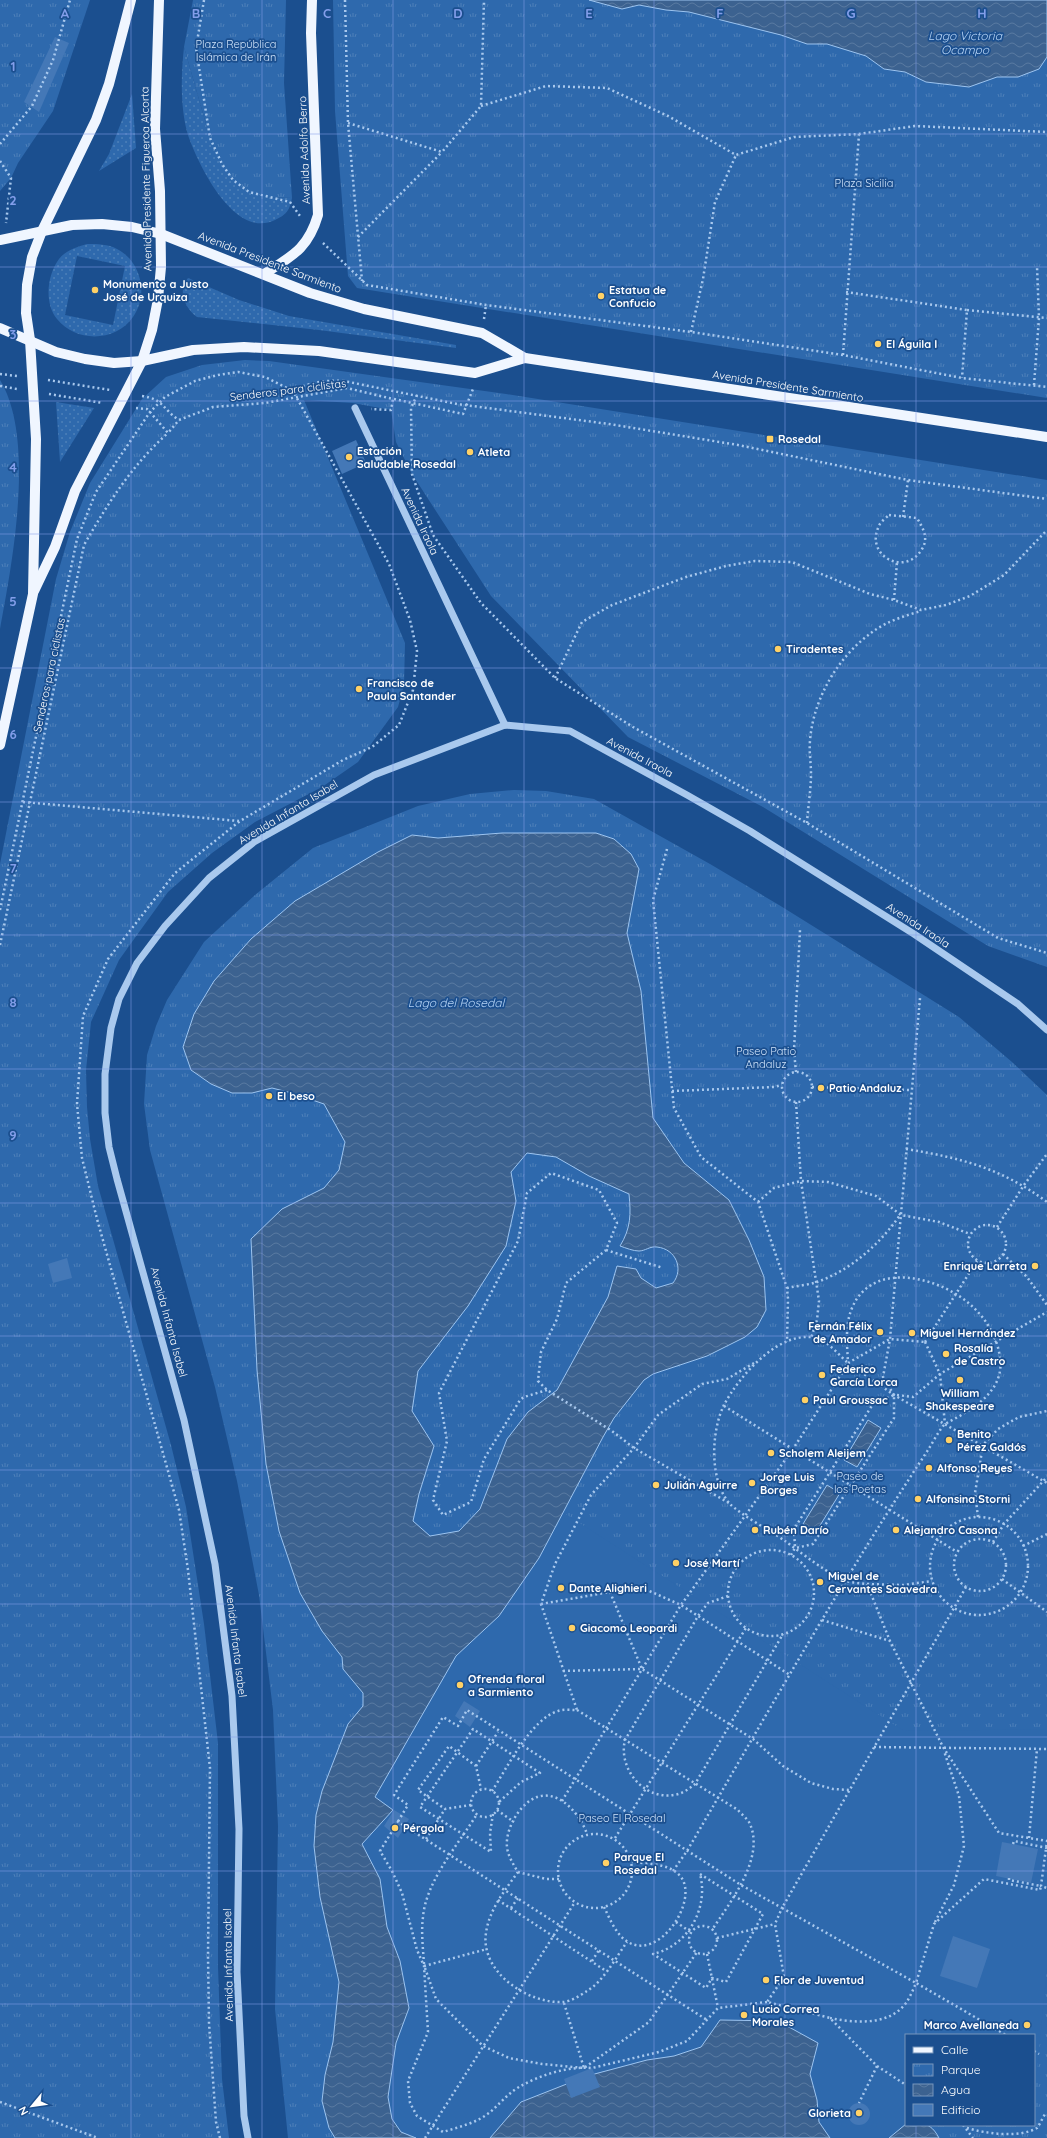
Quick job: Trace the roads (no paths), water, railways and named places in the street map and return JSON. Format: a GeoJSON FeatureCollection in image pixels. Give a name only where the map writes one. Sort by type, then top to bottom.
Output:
{"type":"FeatureCollection","features":[{"type":"Feature","properties":{"kind":"main road","name":"Avenida Presidente Figueroa Alcorta"},"geometry":{"type":"LineString","coordinates":[[0,745],[33,594],[36,439],[30,340],[26,313],[27,285],[32,257],[42,231],[96,120],[108,84],[131,0]]}},
{"type":"Feature","properties":{"kind":"main road","name":"Avenida Presidente Figueroa Alcorta"},"geometry":{"type":"LineString","coordinates":[[33,594],[55,547],[75,492],[142,361],[152,330],[158,299],[161,267],[161,234],[155,129],[159,0]]}},
{"type":"Feature","properties":{"kind":"main road","name":"Avenida Adolfo Berro"},"geometry":{"type":"LineString","coordinates":[[264,274],[289,258],[305,244],[313,233],[318,215],[311,33],[312,0]]}},
{"type":"Feature","properties":{"kind":"main road","name":"Avenida Presidente Sarmiento"},"geometry":{"type":"LineString","coordinates":[[2,240],[72,225],[102,224],[132,227],[161,234],[310,293],[364,309],[482,332],[525,358],[1047,437]]}},
{"type":"Feature","properties":{"kind":"main road","name":"Avenida Presidente Sarmiento"},"geometry":{"type":"LineString","coordinates":[[0,328],[56,352],[85,360],[114,363],[142,361],[193,350],[244,347],[319,351],[475,374],[525,358]]}},
{"type":"Feature","properties":{"kind":"street","name":"Avenida Iraola"},"geometry":{"type":"LineString","coordinates":[[355,408],[505,725],[570,732],[688,795],[750,831],[926,942],[1018,1004],[1047,1030]]}},
{"type":"Feature","properties":{"kind":"street","name":"Avenida Infanta Isabel"},"geometry":{"type":"LineString","coordinates":[[248,2138],[244,2116],[237,1972],[239,1829],[231,1689],[215,1564],[184,1420],[109,1147],[105,1113],[105,1074],[111,1028],[119,999],[137,963],[165,926],[209,878],[254,842],[374,775],[505,725]]}},
{"type":"Feature","properties":{"kind":"water","name":"Lago Victoria Ocampo"},"geometry":{"type":"Polygon","coordinates":[[[589,0],[1047,0],[1047,57],[1039,69],[1018,77],[997,77],[969,87],[926,82],[905,72],[884,69],[866,56],[827,44],[807,44],[781,35],[689,12],[666,10],[639,5],[622,9],[589,0]]]}},
{"type":"Feature","properties":{"kind":"water","name":"Lago del Rosedal"},"geometry":{"type":"Polygon","coordinates":[[[502,833],[596,833],[614,839],[631,854],[639,869],[627,933],[641,991],[653,1118],[684,1163],[729,1200],[749,1240],[764,1277],[766,1310],[757,1327],[745,1337],[707,1356],[653,1374],[644,1380],[614,1418],[539,1558],[499,1616],[456,1656],[375,1797],[393,1810],[362,1844],[380,1879],[387,1927],[400,1961],[409,2008],[396,2043],[388,2097],[392,2119],[401,2132],[416,2138],[335,2138],[329,2128],[322,2101],[325,2075],[333,2042],[339,1982],[320,1897],[314,1846],[316,1815],[322,1791],[348,1724],[363,1706],[363,1693],[343,1669],[342,1657],[322,1631],[300,1593],[279,1531],[266,1464],[257,1370],[251,1239],[282,1209],[324,1188],[339,1170],[345,1142],[324,1104],[272,1088],[252,1093],[232,1093],[211,1084],[191,1070],[183,1047],[194,1014],[214,981],[251,939],[295,901],[378,852],[412,835],[438,838],[502,833]],[[527,1153],[511,1172],[516,1201],[506,1246],[468,1306],[418,1371],[412,1411],[434,1446],[419,1494],[413,1521],[430,1536],[459,1531],[480,1509],[507,1439],[528,1412],[557,1390],[608,1297],[617,1266],[636,1269],[641,1278],[656,1288],[673,1283],[678,1272],[676,1260],[664,1249],[652,1247],[639,1251],[620,1246],[628,1227],[630,1208],[629,1194],[589,1176],[556,1157],[527,1153]]]}},
{"type":"Feature","properties":{"kind":"water"},"geometry":{"type":"Polygon","coordinates":[[[868,1420],[881,1428],[857,1467],[844,1460],[868,1420]]]}},
{"type":"Feature","properties":{"kind":"water"},"geometry":{"type":"Polygon","coordinates":[[[827,1485],[840,1493],[816,1532],[803,1524],[827,1485]]]}},
{"type":"Feature","properties":{"kind":"water"},"geometry":{"type":"Polygon","coordinates":[[[720,2020],[778,2021],[818,2043],[810,2074],[817,2100],[819,2122],[830,2138],[490,2138],[521,2102],[587,2076],[647,2060],[674,2056],[701,2047],[720,2020]]]}},
{"type":"Feature","properties":{"kind":"water"},"geometry":{"type":"Polygon","coordinates":[[[905,2125],[928,2126],[935,2131],[939,2138],[889,2138],[905,2125]]]}},
{"type":"Feature","properties":{"kind":"place","name":"Monumento a Justo José de Urquiza"},"geometry":{"type":"Point","coordinates":[95,290]}},
{"type":"Feature","properties":{"kind":"place","name":"Estatua de Confucio"},"geometry":{"type":"Point","coordinates":[601,296]}},
{"type":"Feature","properties":{"kind":"place","name":"El Águila I"},"geometry":{"type":"Point","coordinates":[878,344]}},
{"type":"Feature","properties":{"kind":"place","name":"Rosedal"},"geometry":{"type":"Point","coordinates":[770,439]}},
{"type":"Feature","properties":{"kind":"place","name":"Atleta"},"geometry":{"type":"Point","coordinates":[470,452]}},
{"type":"Feature","properties":{"kind":"place","name":"Estación Saludable Rosedal"},"geometry":{"type":"Point","coordinates":[349,457]}},
{"type":"Feature","properties":{"kind":"place","name":"Tiradentes"},"geometry":{"type":"Point","coordinates":[778,649]}},
{"type":"Feature","properties":{"kind":"place","name":"Francisco de Paula Santander"},"geometry":{"type":"Point","coordinates":[359,689]}},
{"type":"Feature","properties":{"kind":"place","name":"Patio Andaluz"},"geometry":{"type":"Point","coordinates":[821,1088]}},
{"type":"Feature","properties":{"kind":"place","name":"El beso"},"geometry":{"type":"Point","coordinates":[269,1096]}},
{"type":"Feature","properties":{"kind":"place","name":"Enrique Larreta"},"geometry":{"type":"Point","coordinates":[1035,1266]}},
{"type":"Feature","properties":{"kind":"place","name":"Fernán Félix de Amador"},"geometry":{"type":"Point","coordinates":[880,1332]}},
{"type":"Feature","properties":{"kind":"place","name":"Miguel Hernández"},"geometry":{"type":"Point","coordinates":[912,1333]}},
{"type":"Feature","properties":{"kind":"place","name":"Rosalía de Castro"},"geometry":{"type":"Point","coordinates":[946,1354]}},
{"type":"Feature","properties":{"kind":"place","name":"Federico García Lorca"},"geometry":{"type":"Point","coordinates":[822,1375]}},
{"type":"Feature","properties":{"kind":"place","name":"William Shakespeare"},"geometry":{"type":"Point","coordinates":[960,1380]}},
{"type":"Feature","properties":{"kind":"place","name":"Paul Groussac"},"geometry":{"type":"Point","coordinates":[805,1400]}},
{"type":"Feature","properties":{"kind":"place","name":"Benito Pérez Galdós"},"geometry":{"type":"Point","coordinates":[949,1440]}},
{"type":"Feature","properties":{"kind":"place","name":"Scholem Aleijem"},"geometry":{"type":"Point","coordinates":[771,1453]}},
{"type":"Feature","properties":{"kind":"place","name":"Alfonso Reyes"},"geometry":{"type":"Point","coordinates":[929,1468]}},
{"type":"Feature","properties":{"kind":"place","name":"Jorge Luis Borges"},"geometry":{"type":"Point","coordinates":[752,1483]}},
{"type":"Feature","properties":{"kind":"place","name":"Julián Aguirre"},"geometry":{"type":"Point","coordinates":[656,1485]}},
{"type":"Feature","properties":{"kind":"place","name":"Alfonsina Storni"},"geometry":{"type":"Point","coordinates":[918,1499]}},
{"type":"Feature","properties":{"kind":"place","name":"Rubén Darío"},"geometry":{"type":"Point","coordinates":[755,1530]}},
{"type":"Feature","properties":{"kind":"place","name":"Alejandro Casona"},"geometry":{"type":"Point","coordinates":[896,1530]}},
{"type":"Feature","properties":{"kind":"place","name":"José Martí"},"geometry":{"type":"Point","coordinates":[676,1563]}},
{"type":"Feature","properties":{"kind":"place","name":"Miguel de Cervantes Saavedra"},"geometry":{"type":"Point","coordinates":[820,1582]}},
{"type":"Feature","properties":{"kind":"place","name":"Dante Alighieri"},"geometry":{"type":"Point","coordinates":[561,1588]}},
{"type":"Feature","properties":{"kind":"place","name":"Giacomo Leopardi"},"geometry":{"type":"Point","coordinates":[572,1628]}},
{"type":"Feature","properties":{"kind":"place","name":"Ofrenda floral a Sarmiento"},"geometry":{"type":"Point","coordinates":[460,1685]}},
{"type":"Feature","properties":{"kind":"place","name":"Pérgola"},"geometry":{"type":"Point","coordinates":[395,1828]}},
{"type":"Feature","properties":{"kind":"place","name":"Parque El Rosedal"},"geometry":{"type":"Point","coordinates":[606,1863]}},
{"type":"Feature","properties":{"kind":"place","name":"Flor de Juventud"},"geometry":{"type":"Point","coordinates":[766,1980]}},
{"type":"Feature","properties":{"kind":"place","name":"Lucio Correa Morales"},"geometry":{"type":"Point","coordinates":[744,2015]}},
{"type":"Feature","properties":{"kind":"place","name":"Marco Avellaneda"},"geometry":{"type":"Point","coordinates":[1027,2025]}},
{"type":"Feature","properties":{"kind":"place","name":"Glorieta"},"geometry":{"type":"Point","coordinates":[859,2113]}},
{"type":"Feature","properties":{"kind":"park label","name":"Plaza República Islámica de Irán"},"geometry":{"type":"Point","coordinates":[236,50]}},
{"type":"Feature","properties":{"kind":"park label","name":"Plaza Sicilia"},"geometry":{"type":"Point","coordinates":[864,183]}},
{"type":"Feature","properties":{"kind":"park label","name":"Paseo Patio Andaluz"},"geometry":{"type":"Point","coordinates":[766,1057]}},
{"type":"Feature","properties":{"kind":"park label","name":"Paseo de los Poetas"},"geometry":{"type":"Point","coordinates":[860,1482]}},
{"type":"Feature","properties":{"kind":"park label","name":"Paseo El Rosedal"},"geometry":{"type":"Point","coordinates":[622,1818]}}]}
